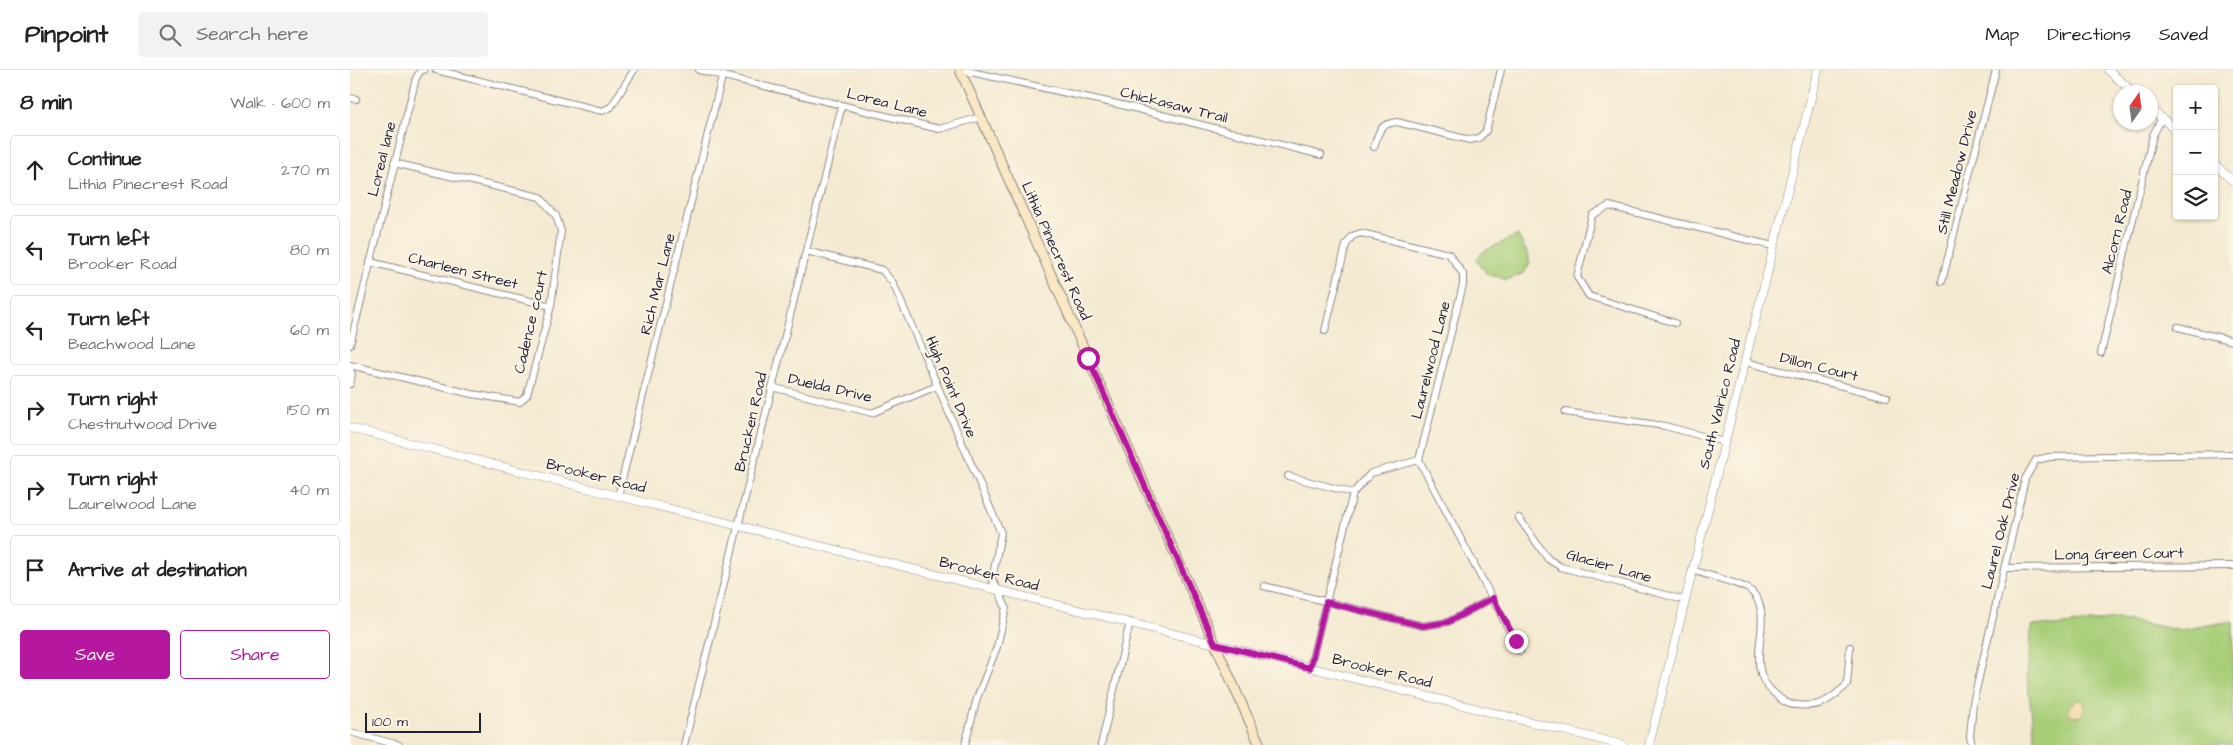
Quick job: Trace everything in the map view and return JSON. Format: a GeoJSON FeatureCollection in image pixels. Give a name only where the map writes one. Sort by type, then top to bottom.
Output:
{"type":"FeatureCollection","features":[{"type":"Feature","properties":{"kind":"main road","name":"Lithia Pinecrest Road"},"geometry":{"type":"LineString","coordinates":[[961,70],[1260,745]]}},
{"type":"Feature","properties":{"kind":"street","name":"Loreal lane"},"geometry":{"type":"LineString","coordinates":[[350,345],[416,78],[421,70],[424,70]]}},
{"type":"Feature","properties":{"kind":"street"},"geometry":{"type":"LineString","coordinates":[[436,70],[602,111],[611,106],[634,70]]}},
{"type":"Feature","properties":{"kind":"street","name":"Lorea Lane"},"geometry":{"type":"LineString","coordinates":[[699,70],[939,129],[981,117]]}},
{"type":"Feature","properties":{"kind":"street","name":"Chickasaw Trail"},"geometry":{"type":"LineString","coordinates":[[961,70],[1126,106],[1321,155]]}},
{"type":"Feature","properties":{"kind":"street"},"geometry":{"type":"LineString","coordinates":[[1374,147],[1380,128],[1386,123],[1397,122],[1470,140],[1479,138],[1486,131],[1501,70]]}},
{"type":"Feature","properties":{"kind":"street","name":"South Valrico Road"},"geometry":{"type":"LineString","coordinates":[[1649,745],[1818,70]]}},
{"type":"Feature","properties":{"kind":"street","name":"Still Meadow Drive"},"geometry":{"type":"LineString","coordinates":[[1942,281],[1996,70]]}},
{"type":"Feature","properties":{"kind":"street"},"geometry":{"type":"LineString","coordinates":[[2108,70],[2125,85]]}},
{"type":"Feature","properties":{"kind":"street","name":"Rich Mar Lane"},"geometry":{"type":"LineString","coordinates":[[618,496],[722,77]]}},
{"type":"Feature","properties":{"kind":"street","name":"Brucken Road"},"geometry":{"type":"LineString","coordinates":[[684,745],[842,105]]}},
{"type":"Feature","properties":{"kind":"street"},"geometry":{"type":"LineString","coordinates":[[2158,115],[2176,130]]}},
{"type":"Feature","properties":{"kind":"street","name":"Alcorn Road"},"geometry":{"type":"LineString","coordinates":[[2100,353],[2153,136],[2162,118]]}},
{"type":"Feature","properties":{"kind":"street","name":"Cadence court"},"geometry":{"type":"LineString","coordinates":[[350,367],[472,394],[520,402],[527,395],[551,306],[561,231],[556,216],[540,197],[394,163]]}},
{"type":"Feature","properties":{"kind":"street"},"geometry":{"type":"LineString","coordinates":[[2218,168],[2233,181]]}},
{"type":"Feature","properties":{"kind":"street"},"geometry":{"type":"LineString","coordinates":[[1675,323],[1589,296],[1577,277],[1592,215],[1609,206],[1773,246]]}},
{"type":"Feature","properties":{"kind":"street","name":"Laurelwood Lane"},"geometry":{"type":"LineString","coordinates":[[1325,331],[1346,245],[1356,234],[1362,233],[1449,254],[1456,261],[1463,274],[1463,285],[1419,460]]}},
{"type":"Feature","properties":{"kind":"street","name":"High Point Drive"},"geometry":{"type":"LineString","coordinates":[[806,251],[882,270],[893,283],[1001,533],[992,580],[1006,608],[997,648],[976,698],[966,745]]}},
{"type":"Feature","properties":{"kind":"street","name":"Charleen Street"},"geometry":{"type":"LineString","coordinates":[[370,262],[551,306]]}},
{"type":"Feature","properties":{"kind":"street"},"geometry":{"type":"LineString","coordinates":[[2178,327],[2233,340]]}},
{"type":"Feature","properties":{"kind":"street","name":"Dillon Court"},"geometry":{"type":"LineString","coordinates":[[1745,362],[1888,397]]}},
{"type":"Feature","properties":{"kind":"street"},"geometry":{"type":"LineString","coordinates":[[350,367],[352,374],[350,384]]}},
{"type":"Feature","properties":{"kind":"street","name":"Duelda Drive"},"geometry":{"type":"LineString","coordinates":[[772,387],[872,413],[937,386]]}},
{"type":"Feature","properties":{"kind":"street"},"geometry":{"type":"LineString","coordinates":[[1565,412],[1665,426],[1724,442]]}},
{"type":"Feature","properties":{"kind":"street","name":"Brooker Road"},"geometry":{"type":"LineString","coordinates":[[350,428],[1623,745]]}},
{"type":"Feature","properties":{"kind":"street","name":"Laurel Oak Drive"},"geometry":{"type":"LineString","coordinates":[[1972,745],[1970,737],[1973,703],[2025,479],[2036,460],[2049,457],[2233,454]]}},
{"type":"Feature","properties":{"kind":"street"},"geometry":{"type":"LineString","coordinates":[[1310,668],[1353,493],[1371,473],[1419,460],[1520,651]]}},
{"type":"Feature","properties":{"kind":"street"},"geometry":{"type":"LineString","coordinates":[[1288,476],[1353,493]]}},
{"type":"Feature","properties":{"kind":"street","name":"Glacier Lane"},"geometry":{"type":"LineString","coordinates":[[1519,518],[1548,559],[1561,566],[1684,600]]}},
{"type":"Feature","properties":{"kind":"street","name":"Long Green Court"},"geometry":{"type":"LineString","coordinates":[[2005,568],[2233,566]]}},
{"type":"Feature","properties":{"kind":"street"},"geometry":{"type":"LineString","coordinates":[[1692,570],[1750,590],[1759,604],[1763,625],[1758,663],[1766,686],[1787,705],[1811,707],[1831,700],[1848,685],[1850,647]]}},
{"type":"Feature","properties":{"kind":"street"},"geometry":{"type":"LineString","coordinates":[[1264,586],[1423,626],[1448,622],[1493,598]]}},
{"type":"Feature","properties":{"kind":"street"},"geometry":{"type":"LineString","coordinates":[[1101,745],[1130,622]]}},
{"type":"Feature","properties":{"kind":"street"},"geometry":{"type":"LineString","coordinates":[[350,732],[381,743],[400,745]]}},
{"type":"Feature","properties":{"kind":"green space"},"geometry":{"type":"Polygon","coordinates":[[[1518,235],[1528,255],[1530,264],[1524,273],[1507,280],[1487,274],[1476,260],[1484,251],[1518,235]]]}},
{"type":"Feature","properties":{"kind":"green space"},"geometry":{"type":"Polygon","coordinates":[[[2117,619],[2180,630],[2233,621],[2233,745],[2038,745],[2035,741],[2027,676],[2032,625],[2054,626],[2117,619]]]}},
{"type":"Feature","properties":{"kind":"sand"},"geometry":{"type":"Polygon","coordinates":[[[2078,700],[2083,700],[2085,706],[2082,715],[2077,717],[2071,715],[2068,710],[2070,705],[2078,700]]]}},
{"type":"Feature","properties":{"kind":"route"},"geometry":{"type":"LineString","coordinates":[[1088,358],[1215,644],[1310,668],[1326,602],[1423,626],[1448,622],[1493,598],[1516,641]]}}]}
